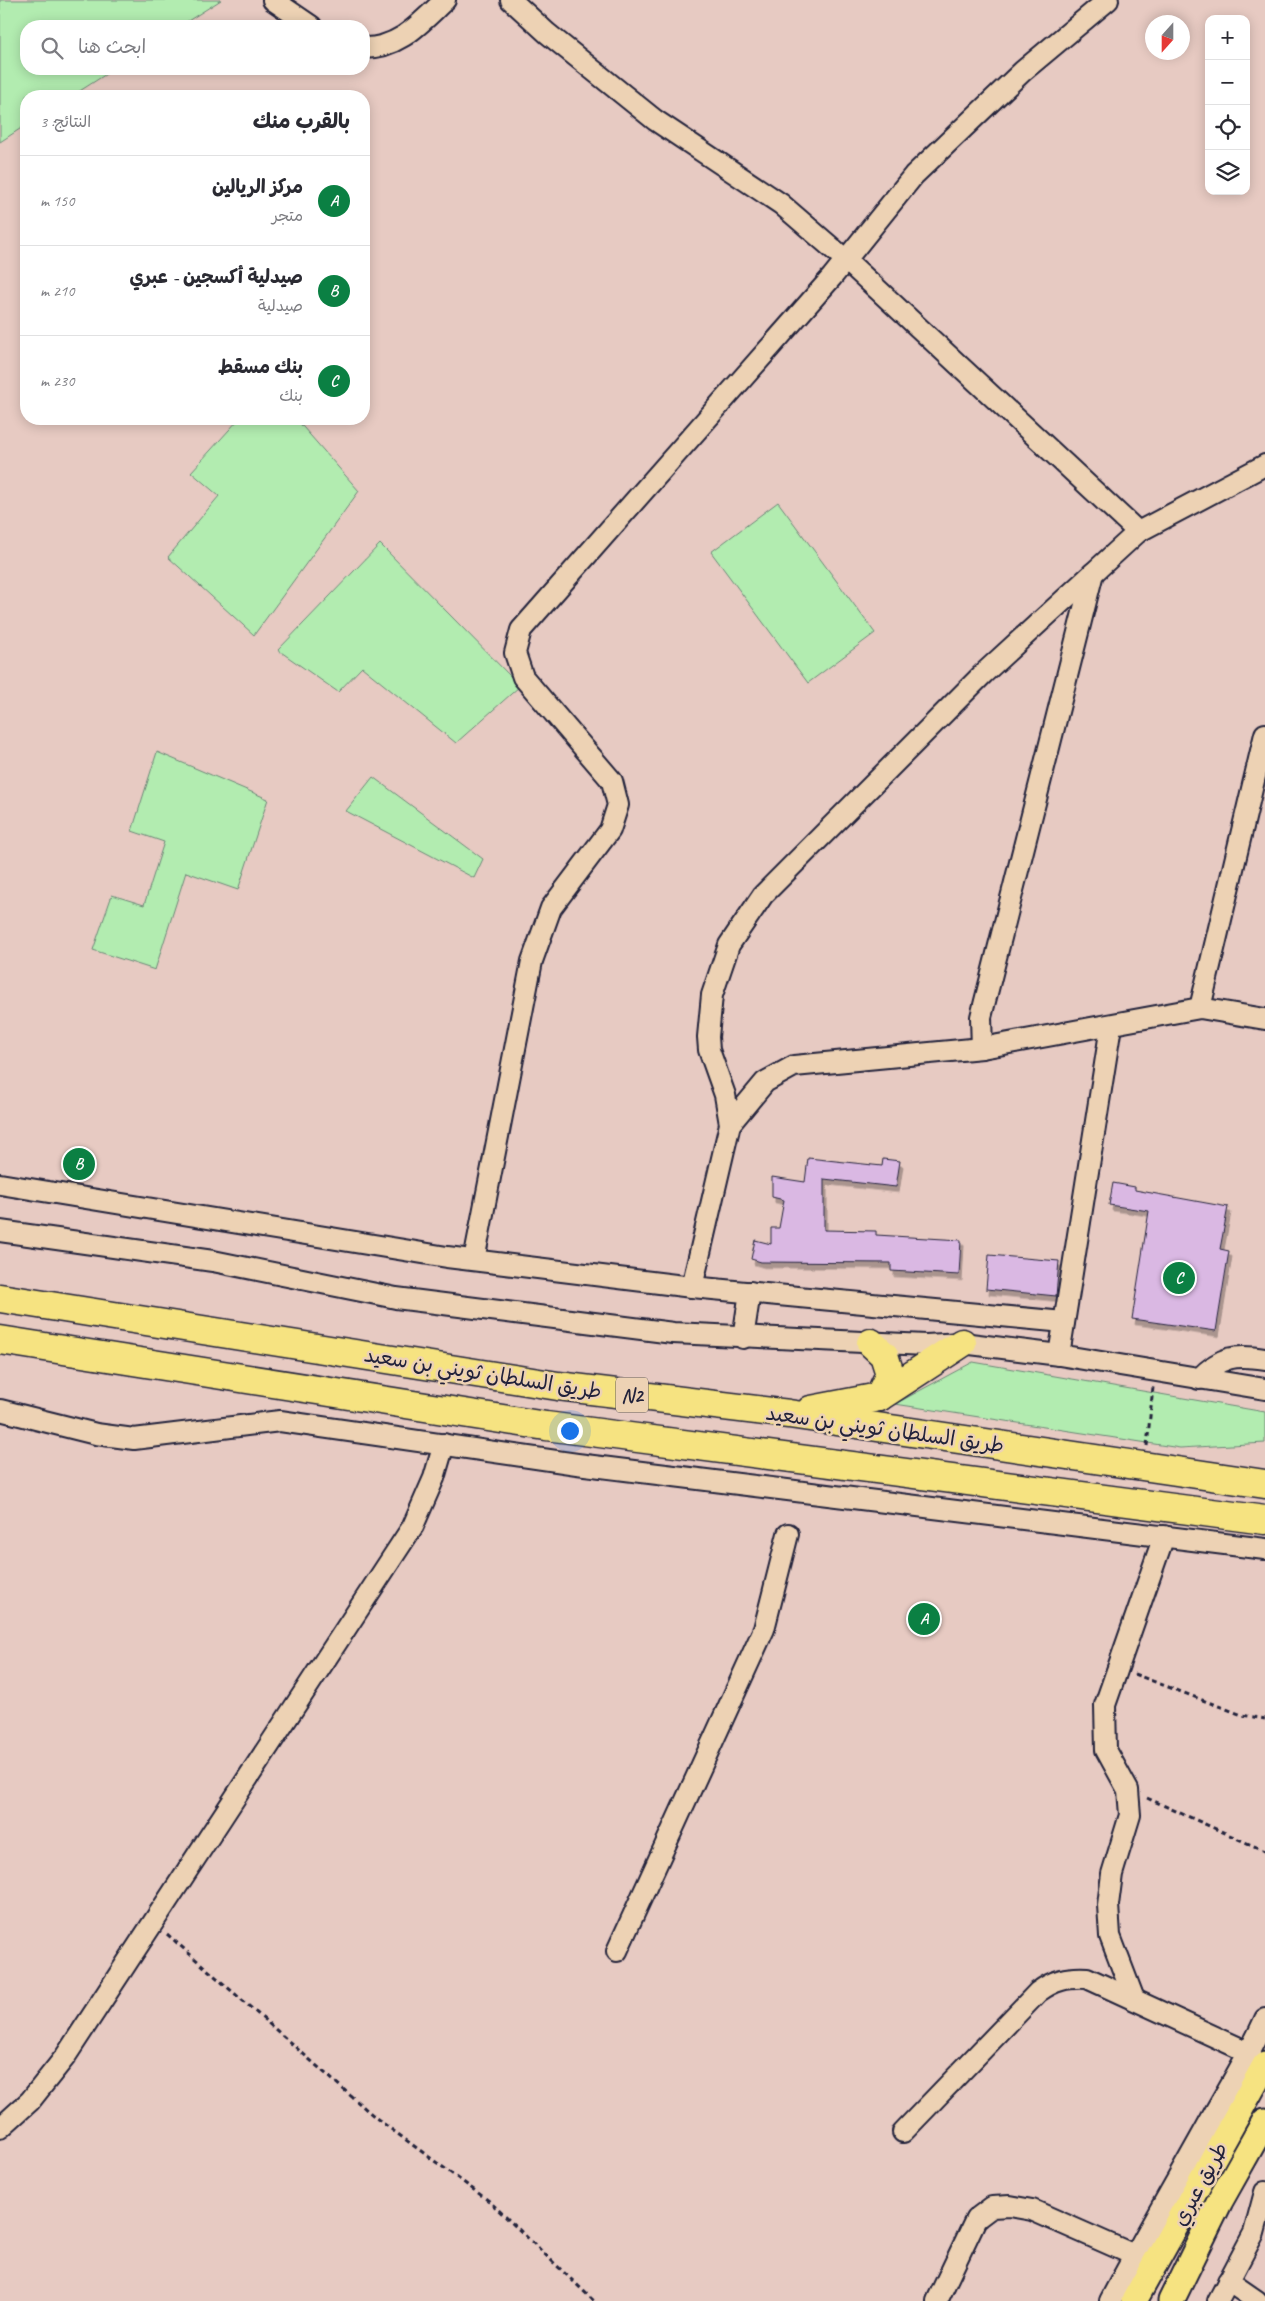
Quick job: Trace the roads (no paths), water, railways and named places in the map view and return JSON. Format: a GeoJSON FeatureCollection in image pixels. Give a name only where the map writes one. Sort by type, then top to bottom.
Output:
{"type":"FeatureCollection","features":[{"type":"Feature","properties":{"kind":"highway","name":"طريق السلطان ثويني بن سعيد"},"geometry":{"type":"LineString","coordinates":[[0,1298],[558,1386],[789,1414],[1265,1484]]}},
{"type":"Feature","properties":{"kind":"highway","name":"طريق السلطان ثويني بن سعيد"},"geometry":{"type":"LineString","coordinates":[[0,1340],[546,1426],[1265,1520]]}},
{"type":"Feature","properties":{"kind":"highway"},"geometry":{"type":"LineString","coordinates":[[871,1343],[884,1354],[890,1374],[879,1397]]}},
{"type":"Feature","properties":{"kind":"highway"},"geometry":{"type":"LineString","coordinates":[[789,1414],[879,1397],[962,1343]]}},
{"type":"Feature","properties":{"kind":"main road","name":"طريق عبري"},"geometry":{"type":"LineString","coordinates":[[1134,2301],[1172,2236],[1257,2059]]}},
{"type":"Feature","properties":{"kind":"main road","name":"طريق عبري"},"geometry":{"type":"LineString","coordinates":[[1171,2301],[1220,2201],[1265,2121]]}},
{"type":"Feature","properties":{"kind":"main road"},"geometry":{"type":"LineString","coordinates":[[1145,2301],[1172,2236]]}},
{"type":"Feature","properties":{"kind":"street"},"geometry":{"type":"LineString","coordinates":[[273,0],[302,20]]}},
{"type":"Feature","properties":{"kind":"street"},"geometry":{"type":"LineString","coordinates":[[370,47],[388,45],[400,40],[444,0]]}},
{"type":"Feature","properties":{"kind":"street"},"geometry":{"type":"LineString","coordinates":[[511,0],[547,33],[655,120],[781,204],[846,260],[1138,532]]}},
{"type":"Feature","properties":{"kind":"street"},"geometry":{"type":"LineString","coordinates":[[474,1260],[532,961],[551,908],[610,830],[618,805],[612,780],[523,677],[515,653],[521,630],[846,260],[895,196],[935,153],[1023,71],[1108,0]]}},
{"type":"Feature","properties":{"kind":"street"},"geometry":{"type":"LineString","coordinates":[[692,1287],[730,1124],[725,1095],[709,1050],[708,1037],[712,995],[716,979],[734,938],[763,894],[984,674],[1138,532],[1265,465]]}},
{"type":"Feature","properties":{"kind":"street"},"geometry":{"type":"LineString","coordinates":[[982,1048],[981,1016],[1093,573]]}},
{"type":"Feature","properties":{"kind":"street"},"geometry":{"type":"LineString","coordinates":[[1200,1008],[1265,734]]}},
{"type":"Feature","properties":{"kind":"street"},"geometry":{"type":"LineString","coordinates":[[730,1124],[765,1082],[794,1066],[982,1048],[1200,1008],[1265,1019]]}},
{"type":"Feature","properties":{"kind":"street"},"geometry":{"type":"LineString","coordinates":[[1059,1355],[1110,1026]]}},
{"type":"Feature","properties":{"kind":"street"},"geometry":{"type":"LineString","coordinates":[[0,1184],[474,1260],[692,1287],[1064,1322]]}},
{"type":"Feature","properties":{"kind":"street"},"geometry":{"type":"LineString","coordinates":[[0,1231],[213,1261],[396,1298],[673,1333],[743,1338],[926,1345],[962,1343],[1059,1355],[1265,1389]]}},
{"type":"Feature","properties":{"kind":"street"},"geometry":{"type":"LineString","coordinates":[[743,1338],[750,1292]]}},
{"type":"Feature","properties":{"kind":"street"},"geometry":{"type":"LineString","coordinates":[[1199,1379],[1212,1365],[1229,1358],[1248,1356],[1265,1359]]}},
{"type":"Feature","properties":{"kind":"street"},"geometry":{"type":"LineString","coordinates":[[0,1410],[116,1438],[151,1438],[280,1420],[586,1465],[1265,1549]]}},
{"type":"Feature","properties":{"kind":"street"},"geometry":{"type":"LineString","coordinates":[[0,2128],[30,2102],[48,2080],[413,1526],[434,1478],[444,1444]]}},
{"type":"Feature","properties":{"kind":"street"},"geometry":{"type":"LineString","coordinates":[[617,1950],[764,1629],[788,1534]]}},
{"type":"Feature","properties":{"kind":"street"},"geometry":{"type":"LineString","coordinates":[[1134,1999],[1110,1936],[1108,1905],[1112,1874],[1130,1815],[1128,1790],[1106,1750],[1105,1705],[1164,1536]]}},
{"type":"Feature","properties":{"kind":"street"},"geometry":{"type":"LineString","coordinates":[[903,2132],[1038,1992],[1052,1982],[1069,1977],[1087,1978],[1257,2059]]}},
{"type":"Feature","properties":{"kind":"street"},"geometry":{"type":"LineString","coordinates":[[1110,2301],[1134,2255],[1185,2170],[1257,2059],[1265,2019]]}},
{"type":"Feature","properties":{"kind":"street"},"geometry":{"type":"LineString","coordinates":[[1218,2301],[1254,2233],[1265,2192]]}},
{"type":"Feature","properties":{"kind":"street"},"geometry":{"type":"LineString","coordinates":[[937,2301],[976,2219],[992,2207],[1010,2206],[1032,2210],[1134,2255]]}},
{"type":"Feature","properties":{"kind":"street"},"geometry":{"type":"LineString","coordinates":[[1228,2281],[1257,2301]]}},
{"type":"Feature","properties":{"kind":"place","name":"صيدلية أكسجين - عبري"},"geometry":{"type":"Point","coordinates":[79,1164]}},
{"type":"Feature","properties":{"kind":"place","name":"بنك مسقط"},"geometry":{"type":"Point","coordinates":[1179,1278]}},
{"type":"Feature","properties":{"kind":"place","name":"مركز الريالين"},"geometry":{"type":"Point","coordinates":[924,1619]}}]}
